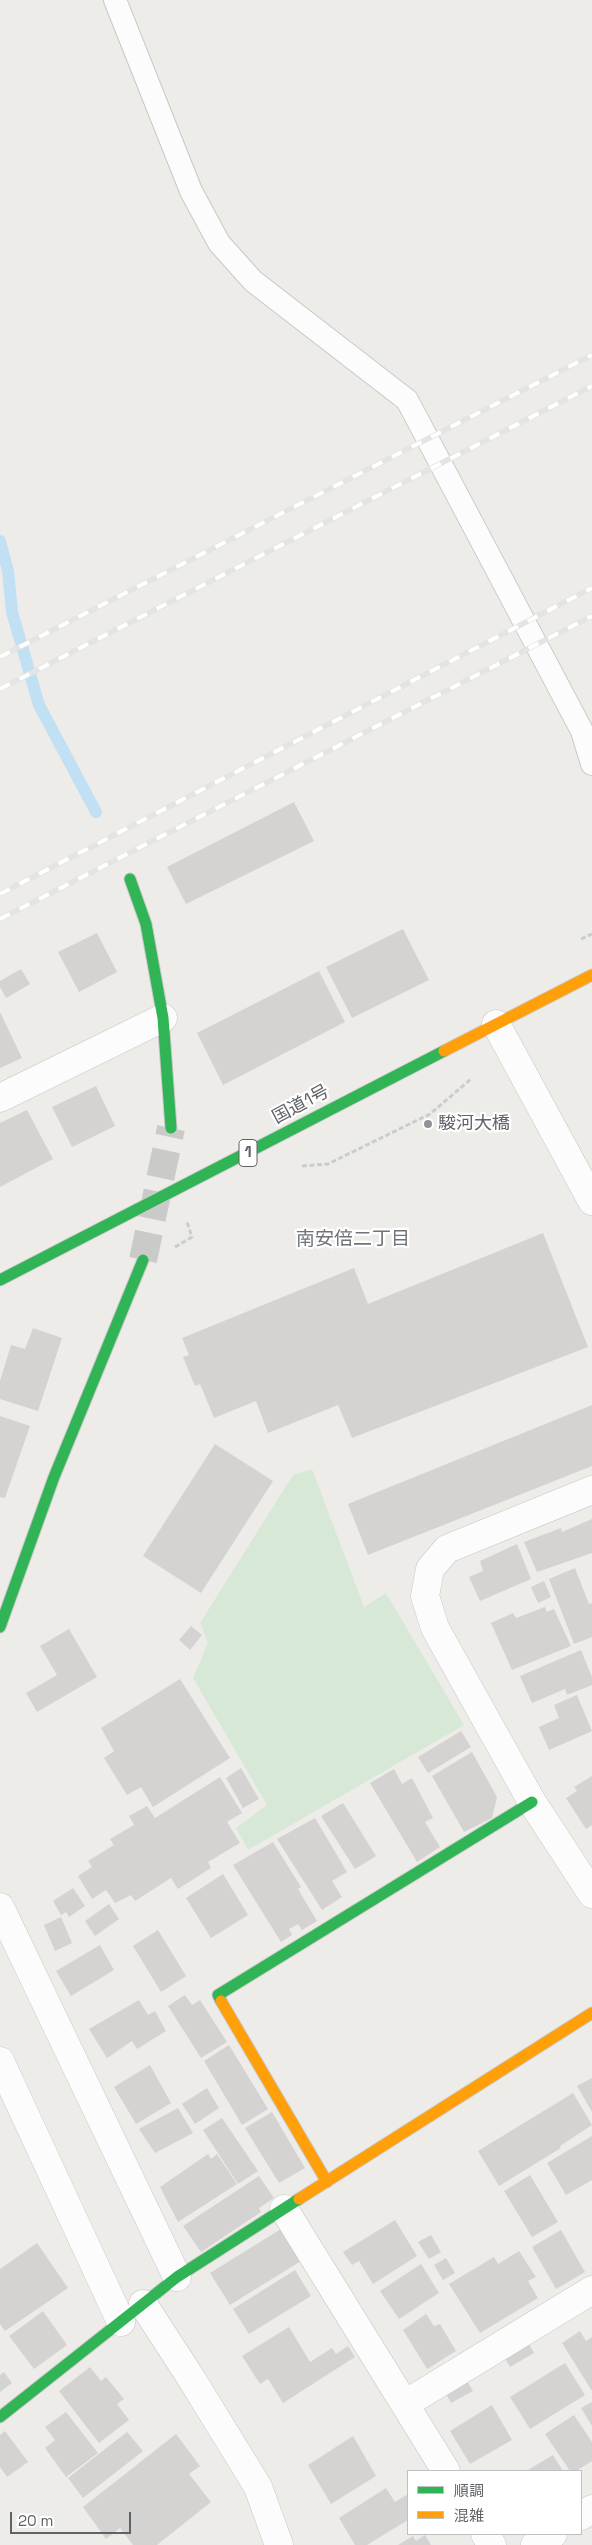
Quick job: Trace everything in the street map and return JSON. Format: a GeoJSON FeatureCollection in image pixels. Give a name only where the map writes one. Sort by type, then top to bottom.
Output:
{"type":"FeatureCollection","features":[{"type":"Feature","properties":{"kind":"main road"},"geometry":{"type":"LineString","coordinates":[[130,879],[146,924],[163,1018],[171,1128]]}},
{"type":"Feature","properties":{"kind":"main road","name":"国道1号"},"geometry":{"type":"LineString","coordinates":[[0,1280],[592,975]]}},
{"type":"Feature","properties":{"kind":"main road"},"geometry":{"type":"LineString","coordinates":[[0,1627],[54,1477],[143,1260]]}},
{"type":"Feature","properties":{"kind":"main road"},"geometry":{"type":"LineString","coordinates":[[327,2182],[218,1995],[532,1802]]}},
{"type":"Feature","properties":{"kind":"main road"},"geometry":{"type":"LineString","coordinates":[[0,2417],[177,2277],[592,2013]]}},
{"type":"Feature","properties":{"kind":"street"},"geometry":{"type":"LineString","coordinates":[[0,1098],[163,1018]]}},
{"type":"Feature","properties":{"kind":"street"},"geometry":{"type":"LineString","coordinates":[[496,1024],[592,1201]]}},
{"type":"Feature","properties":{"kind":"street"},"geometry":{"type":"LineString","coordinates":[[592,1490],[447,1549],[430,1568],[425,1596],[435,1628],[532,1802],[592,1894]]}},
{"type":"Feature","properties":{"kind":"street"},"geometry":{"type":"LineString","coordinates":[[0,1908],[177,2277]]}},
{"type":"Feature","properties":{"kind":"street"},"geometry":{"type":"LineString","coordinates":[[0,2061],[121,2322]]}},
{"type":"Feature","properties":{"kind":"street"},"geometry":{"type":"LineString","coordinates":[[284,2209],[445,2470]]}},
{"type":"Feature","properties":{"kind":"street"},"geometry":{"type":"LineString","coordinates":[[405,2404],[592,2290]]}},
{"type":"Feature","properties":{"kind":"street"},"geometry":{"type":"LineString","coordinates":[[143,2304],[258,2487],[279,2545]]}},
{"type":"Feature","properties":{"kind":"street"},"geometry":{"type":"LineString","coordinates":[[535,2545],[551,2535]]}},
{"type":"Feature","properties":{"kind":"lane"},"geometry":{"type":"LineString","coordinates":[[115,0],[191,191],[219,243],[253,281],[407,400],[582,730],[592,764]]}},
{"type":"Feature","properties":{"kind":"green space"},"geometry":{"type":"Polygon","coordinates":[[[312,1469],[364,1607],[386,1593],[464,1725],[248,1850],[236,1828],[267,1805],[193,1678],[208,1643],[200,1623],[293,1475],[312,1469]]]}},
{"type":"Feature","properties":{"kind":"building"},"geometry":{"type":"Polygon","coordinates":[[[294,802],[314,841],[186,904],[167,867],[294,802]]]}},
{"type":"Feature","properties":{"kind":"building"},"geometry":{"type":"Polygon","coordinates":[[[403,929],[429,980],[352,1018],[326,967],[403,929]]]}},
{"type":"Feature","properties":{"kind":"building"},"geometry":{"type":"Polygon","coordinates":[[[97,933],[117,972],[79,992],[58,952],[97,933]]]}},
{"type":"Feature","properties":{"kind":"building"},"geometry":{"type":"Polygon","coordinates":[[[21,969],[30,984],[6,998],[0,987],[0,981],[21,969]]]}},
{"type":"Feature","properties":{"kind":"building"},"geometry":{"type":"Polygon","coordinates":[[[319,971],[345,1022],[223,1085],[197,1033],[319,971]]]}},
{"type":"Feature","properties":{"kind":"building"},"geometry":{"type":"Polygon","coordinates":[[[0,1012],[22,1058],[0,1068],[0,1012]]]}},
{"type":"Feature","properties":{"kind":"building"},"geometry":{"type":"Polygon","coordinates":[[[96,1086],[115,1126],[72,1147],[52,1107],[96,1086]]]}},
{"type":"Feature","properties":{"kind":"building"},"geometry":{"type":"Polygon","coordinates":[[[27,1110],[53,1159],[0,1187],[0,1123],[27,1110]]]}},
{"type":"Feature","properties":{"kind":"building"},"geometry":{"type":"Polygon","coordinates":[[[543,1233],[588,1347],[352,1438],[338,1405],[268,1433],[256,1401],[214,1418],[200,1384],[195,1386],[183,1357],[189,1355],[182,1338],[354,1268],[368,1304],[543,1233]]]}},
{"type":"Feature","properties":{"kind":"building"},"geometry":{"type":"Polygon","coordinates":[[[33,1328],[62,1338],[38,1411],[0,1399],[0,1381],[11,1345],[25,1349],[33,1328]]]}},
{"type":"Feature","properties":{"kind":"building"},"geometry":{"type":"Polygon","coordinates":[[[592,1405],[592,1466],[368,1555],[348,1504],[592,1405]]]}},
{"type":"Feature","properties":{"kind":"building"},"geometry":{"type":"Polygon","coordinates":[[[0,1416],[30,1426],[5,1498],[0,1497],[0,1416]]]}},
{"type":"Feature","properties":{"kind":"building"},"geometry":{"type":"Polygon","coordinates":[[[215,1444],[273,1481],[201,1593],[143,1556],[215,1444]]]}},
{"type":"Feature","properties":{"kind":"building"},"geometry":{"type":"Polygon","coordinates":[[[592,1519],[592,1553],[537,1572],[524,1542],[561,1528],[562,1532],[592,1519]]]}},
{"type":"Feature","properties":{"kind":"building"},"geometry":{"type":"Polygon","coordinates":[[[517,1544],[531,1579],[480,1601],[469,1577],[483,1571],[480,1561],[517,1544]]]}},
{"type":"Feature","properties":{"kind":"building"},"geometry":{"type":"Polygon","coordinates":[[[575,1568],[589,1604],[592,1603],[592,1637],[574,1644],[549,1579],[575,1568]]]}},
{"type":"Feature","properties":{"kind":"building"},"geometry":{"type":"Polygon","coordinates":[[[544,1581],[551,1597],[538,1603],[531,1587],[544,1581]]]}},
{"type":"Feature","properties":{"kind":"building"},"geometry":{"type":"Polygon","coordinates":[[[545,1607],[547,1612],[554,1609],[571,1646],[512,1670],[491,1623],[513,1613],[516,1618],[545,1607]]]}},
{"type":"Feature","properties":{"kind":"building"},"geometry":{"type":"Polygon","coordinates":[[[191,1626],[202,1635],[190,1650],[179,1640],[191,1626]]]}},
{"type":"Feature","properties":{"kind":"building"},"geometry":{"type":"Polygon","coordinates":[[[69,1629],[97,1677],[37,1712],[26,1693],[57,1675],[40,1646],[69,1629]]]}},
{"type":"Feature","properties":{"kind":"building"},"geometry":{"type":"Polygon","coordinates":[[[581,1650],[592,1677],[592,1685],[567,1695],[565,1689],[532,1703],[520,1676],[581,1650]]]}},
{"type":"Feature","properties":{"kind":"building"},"geometry":{"type":"Polygon","coordinates":[[[180,1679],[230,1758],[153,1807],[141,1787],[127,1795],[104,1758],[114,1751],[101,1728],[180,1679]]]}},
{"type":"Feature","properties":{"kind":"building"},"geometry":{"type":"Polygon","coordinates":[[[577,1695],[592,1731],[549,1750],[539,1727],[559,1718],[554,1705],[577,1695]]]}},
{"type":"Feature","properties":{"kind":"building"},"geometry":{"type":"Polygon","coordinates":[[[461,1731],[471,1747],[428,1773],[418,1757],[461,1731]]]}},
{"type":"Feature","properties":{"kind":"building"},"geometry":{"type":"Polygon","coordinates":[[[472,1752],[497,1797],[492,1818],[464,1832],[432,1776],[472,1752]]]}},
{"type":"Feature","properties":{"kind":"building"},"geometry":{"type":"Polygon","coordinates":[[[241,1768],[259,1799],[243,1808],[226,1778],[241,1768]]]}},
{"type":"Feature","properties":{"kind":"building"},"geometry":{"type":"Polygon","coordinates":[[[394,1769],[402,1784],[412,1778],[433,1818],[425,1822],[440,1847],[417,1862],[370,1783],[394,1769]]]}},
{"type":"Feature","properties":{"kind":"building"},"geometry":{"type":"Polygon","coordinates":[[[592,1776],[592,1825],[586,1829],[566,1798],[577,1791],[574,1787],[592,1776]]]}},
{"type":"Feature","properties":{"kind":"building"},"geometry":{"type":"Polygon","coordinates":[[[220,1777],[242,1813],[227,1822],[240,1843],[208,1862],[211,1868],[178,1889],[171,1878],[135,1901],[131,1895],[115,1903],[106,1890],[92,1899],[78,1876],[92,1867],[88,1861],[114,1845],[110,1839],[134,1825],[129,1816],[147,1806],[155,1818],[220,1777]]]}},
{"type":"Feature","properties":{"kind":"building"},"geometry":{"type":"Polygon","coordinates":[[[343,1803],[376,1856],[355,1869],[321,1816],[343,1803]]]}},
{"type":"Feature","properties":{"kind":"building"},"geometry":{"type":"Polygon","coordinates":[[[315,1818],[347,1872],[332,1881],[342,1897],[322,1910],[277,1839],[315,1818]]]}},
{"type":"Feature","properties":{"kind":"building"},"geometry":{"type":"Polygon","coordinates":[[[273,1842],[301,1887],[298,1889],[317,1921],[302,1930],[298,1924],[289,1929],[292,1935],[281,1942],[233,1865],[273,1842]]]}},
{"type":"Feature","properties":{"kind":"building"},"geometry":{"type":"Polygon","coordinates":[[[223,1874],[248,1915],[211,1938],[186,1898],[223,1874]]]}},
{"type":"Feature","properties":{"kind":"building"},"geometry":{"type":"Polygon","coordinates":[[[73,1888],[85,1906],[69,1917],[66,1912],[61,1915],[53,1901],[73,1888]]]}},
{"type":"Feature","properties":{"kind":"building"},"geometry":{"type":"Polygon","coordinates":[[[109,1904],[119,1919],[95,1936],[85,1921],[109,1904]]]}},
{"type":"Feature","properties":{"kind":"building"},"geometry":{"type":"Polygon","coordinates":[[[61,1917],[72,1943],[55,1951],[44,1925],[61,1917]]]}},
{"type":"Feature","properties":{"kind":"building"},"geometry":{"type":"Polygon","coordinates":[[[158,1930],[186,1976],[161,1992],[133,1946],[158,1930]]]}},
{"type":"Feature","properties":{"kind":"building"},"geometry":{"type":"Polygon","coordinates":[[[100,1945],[114,1970],[71,1996],[56,1971],[100,1945]]]}},
{"type":"Feature","properties":{"kind":"building"},"geometry":{"type":"Polygon","coordinates":[[[185,1995],[192,2005],[200,2000],[227,2042],[201,2058],[168,2006],[185,1995]]]}},
{"type":"Feature","properties":{"kind":"building"},"geometry":{"type":"Polygon","coordinates":[[[139,2000],[148,2015],[155,2011],[166,2031],[137,2049],[132,2041],[107,2058],[89,2029],[139,2000]]]}},
{"type":"Feature","properties":{"kind":"building"},"geometry":{"type":"Polygon","coordinates":[[[229,2045],[268,2109],[242,2125],[204,2061],[229,2045]]]}},
{"type":"Feature","properties":{"kind":"building"},"geometry":{"type":"Polygon","coordinates":[[[150,2065],[171,2103],[136,2124],[114,2087],[150,2065]]]}},
{"type":"Feature","properties":{"kind":"building"},"geometry":{"type":"Polygon","coordinates":[[[592,2078],[592,2112],[577,2086],[592,2078]]]}},
{"type":"Feature","properties":{"kind":"building"},"geometry":{"type":"Polygon","coordinates":[[[207,2088],[219,2108],[195,2124],[182,2104],[207,2088]]]}},
{"type":"Feature","properties":{"kind":"building"},"geometry":{"type":"Polygon","coordinates":[[[573,2093],[592,2125],[560,2146],[561,2148],[499,2186],[478,2151],[573,2093]]]}},
{"type":"Feature","properties":{"kind":"building"},"geometry":{"type":"Polygon","coordinates":[[[178,2108],[193,2133],[155,2153],[139,2129],[178,2108]]]}},
{"type":"Feature","properties":{"kind":"building"},"geometry":{"type":"Polygon","coordinates":[[[272,2112],[305,2168],[279,2183],[245,2128],[272,2112]]]}},
{"type":"Feature","properties":{"kind":"building"},"geometry":{"type":"Polygon","coordinates":[[[222,2118],[258,2171],[238,2184],[203,2130],[222,2118]]]}},
{"type":"Feature","properties":{"kind":"building"},"geometry":{"type":"Polygon","coordinates":[[[592,2136],[592,2180],[566,2195],[547,2163],[592,2136]]]}},
{"type":"Feature","properties":{"kind":"building"},"geometry":{"type":"Polygon","coordinates":[[[208,2154],[211,2159],[217,2154],[237,2184],[178,2222],[160,2187],[208,2154]]]}},
{"type":"Feature","properties":{"kind":"building"},"geometry":{"type":"Polygon","coordinates":[[[530,2175],[558,2222],[532,2237],[504,2191],[530,2175]]]}},
{"type":"Feature","properties":{"kind":"building"},"geometry":{"type":"Polygon","coordinates":[[[259,2176],[274,2198],[259,2208],[261,2212],[201,2252],[183,2226],[259,2176]]]}},
{"type":"Feature","properties":{"kind":"building"},"geometry":{"type":"Polygon","coordinates":[[[395,2220],[417,2256],[373,2284],[359,2261],[352,2265],[343,2252],[395,2220]]]}},
{"type":"Feature","properties":{"kind":"building"},"geometry":{"type":"Polygon","coordinates":[[[281,2229],[301,2261],[230,2305],[210,2273],[281,2229]]]}},
{"type":"Feature","properties":{"kind":"building"},"geometry":{"type":"Polygon","coordinates":[[[561,2230],[585,2272],[556,2289],[532,2247],[561,2230]]]}},
{"type":"Feature","properties":{"kind":"building"},"geometry":{"type":"Polygon","coordinates":[[[431,2235],[441,2252],[429,2259],[418,2242],[431,2235]]]}},
{"type":"Feature","properties":{"kind":"building"},"geometry":{"type":"Polygon","coordinates":[[[37,2243],[68,2288],[5,2331],[0,2324],[0,2269],[37,2243]]]}},
{"type":"Feature","properties":{"kind":"building"},"geometry":{"type":"Polygon","coordinates":[[[519,2251],[536,2277],[528,2281],[538,2298],[480,2333],[449,2284],[494,2257],[498,2264],[519,2251]]]}},
{"type":"Feature","properties":{"kind":"building"},"geometry":{"type":"Polygon","coordinates":[[[446,2258],[455,2273],[443,2280],[434,2265],[446,2258]]]}},
{"type":"Feature","properties":{"kind":"building"},"geometry":{"type":"Polygon","coordinates":[[[421,2264],[439,2293],[399,2319],[380,2291],[421,2264]]]}},
{"type":"Feature","properties":{"kind":"building"},"geometry":{"type":"Polygon","coordinates":[[[295,2270],[311,2296],[249,2334],[233,2309],[295,2270]]]}},
{"type":"Feature","properties":{"kind":"building"},"geometry":{"type":"Polygon","coordinates":[[[43,2311],[67,2345],[34,2369],[9,2336],[43,2311]]]}},
{"type":"Feature","properties":{"kind":"building"},"geometry":{"type":"Polygon","coordinates":[[[426,2314],[434,2326],[440,2324],[456,2351],[427,2369],[403,2330],[426,2314]]]}},
{"type":"Feature","properties":{"kind":"building"},"geometry":{"type":"Polygon","coordinates":[[[289,2327],[310,2362],[332,2348],[336,2354],[348,2346],[355,2357],[283,2403],[268,2379],[260,2384],[242,2356],[289,2327]]]}},
{"type":"Feature","properties":{"kind":"building"},"geometry":{"type":"Polygon","coordinates":[[[580,2331],[586,2341],[592,2337],[592,2391],[562,2343],[580,2331]]]}},
{"type":"Feature","properties":{"kind":"building"},"geometry":{"type":"Polygon","coordinates":[[[529,2344],[534,2353],[510,2367],[505,2358],[529,2344]]]}},
{"type":"Feature","properties":{"kind":"building"},"geometry":{"type":"Polygon","coordinates":[[[565,2363],[585,2395],[530,2429],[510,2397],[565,2363]]]}},
{"type":"Feature","properties":{"kind":"building"},"geometry":{"type":"Polygon","coordinates":[[[90,2367],[101,2381],[106,2377],[124,2399],[117,2404],[129,2420],[99,2443],[59,2391],[90,2367]]]}},
{"type":"Feature","properties":{"kind":"building"},"geometry":{"type":"Polygon","coordinates":[[[4,2372],[12,2383],[0,2392],[0,2375],[4,2372]]]}},
{"type":"Feature","properties":{"kind":"building"},"geometry":{"type":"Polygon","coordinates":[[[467,2381],[473,2391],[451,2403],[446,2394],[467,2381]]]}},
{"type":"Feature","properties":{"kind":"building"},"geometry":{"type":"Polygon","coordinates":[[[592,2402],[592,2426],[581,2408],[592,2402]]]}},
{"type":"Feature","properties":{"kind":"building"},"geometry":{"type":"Polygon","coordinates":[[[492,2405],[512,2440],[470,2464],[450,2431],[492,2405]]]}},
{"type":"Feature","properties":{"kind":"building"},"geometry":{"type":"Polygon","coordinates":[[[66,2412],[98,2453],[66,2477],[45,2448],[55,2440],[45,2427],[66,2412]]]}},
{"type":"Feature","properties":{"kind":"building"},"geometry":{"type":"Polygon","coordinates":[[[574,2415],[592,2442],[592,2461],[578,2470],[569,2470],[545,2434],[574,2415]]]}},
{"type":"Feature","properties":{"kind":"building"},"geometry":{"type":"Polygon","coordinates":[[[5,2431],[28,2462],[7,2477],[0,2467],[0,2435],[5,2431]]]}},
{"type":"Feature","properties":{"kind":"building"},"geometry":{"type":"Polygon","coordinates":[[[127,2432],[143,2451],[83,2498],[68,2478],[127,2432]]]}},
{"type":"Feature","properties":{"kind":"building"},"geometry":{"type":"Polygon","coordinates":[[[176,2434],[200,2466],[189,2474],[211,2502],[157,2545],[133,2545],[120,2528],[106,2539],[83,2507],[176,2434]]]}},
{"type":"Feature","properties":{"kind":"building"},"geometry":{"type":"Polygon","coordinates":[[[353,2436],[376,2476],[331,2504],[308,2465],[353,2436]]]}},
{"type":"Feature","properties":{"kind":"building"},"geometry":{"type":"Polygon","coordinates":[[[553,2455],[562,2470],[528,2470],[553,2455]]]}},
{"type":"Feature","properties":{"kind":"building"},"geometry":{"type":"Polygon","coordinates":[[[386,2488],[395,2502],[407,2495],[407,2521],[367,2545],[355,2545],[339,2518],[386,2488]]]}},
{"type":"Feature","properties":{"kind":"building"},"geometry":{"type":"Polygon","coordinates":[[[425,2535],[431,2545],[398,2545],[413,2536],[416,2541],[425,2535]]]}},
{"type":"Feature","properties":{"kind":"waterway"},"geometry":{"type":"LineString","coordinates":[[0,541],[8,571],[12,612],[39,705],[96,812]]}},
{"type":"Feature","properties":{"kind":"tunnel"},"geometry":{"type":"LineString","coordinates":[[143,1260],[171,1128]]}},
{"type":"Feature","properties":{"kind":"railway"},"geometry":{"type":"LineString","coordinates":[[0,657],[592,355]]}},
{"type":"Feature","properties":{"kind":"railway"},"geometry":{"type":"LineString","coordinates":[[0,689],[592,386]]}},
{"type":"Feature","properties":{"kind":"railway"},"geometry":{"type":"LineString","coordinates":[[0,894],[592,588]]}},
{"type":"Feature","properties":{"kind":"railway"},"geometry":{"type":"LineString","coordinates":[[0,919],[592,616]]}},
{"type":"Feature","properties":{"kind":"traffic: fast"},"geometry":{"type":"LineString","coordinates":[[130,879],[146,924],[163,1018],[171,1128]]}},
{"type":"Feature","properties":{"kind":"traffic: fast"},"geometry":{"type":"LineString","coordinates":[[0,1280],[444,1051]]}},
{"type":"Feature","properties":{"kind":"traffic: fast"},"geometry":{"type":"LineString","coordinates":[[0,1627],[54,1477],[143,1260]]}},
{"type":"Feature","properties":{"kind":"traffic: fast"},"geometry":{"type":"LineString","coordinates":[[221,2001],[218,1995],[532,1802]]}},
{"type":"Feature","properties":{"kind":"traffic: fast"},"geometry":{"type":"LineString","coordinates":[[0,2417],[177,2277],[299,2199]]}},
{"type":"Feature","properties":{"kind":"traffic: slow"},"geometry":{"type":"LineString","coordinates":[[444,1051],[592,975]]}},
{"type":"Feature","properties":{"kind":"traffic: slow"},"geometry":{"type":"LineString","coordinates":[[221,2001],[327,2182]]}},
{"type":"Feature","properties":{"kind":"traffic: slow"},"geometry":{"type":"LineString","coordinates":[[299,2199],[592,2013]]}},
{"type":"Feature","properties":{"kind":"place","name":"駿河大橋"},"geometry":{"type":"Point","coordinates":[428,1124]}},
{"type":"Feature","properties":{"kind":"district","name":"南安倍二丁目"},"geometry":{"type":"Point","coordinates":[353,1240]}}]}
